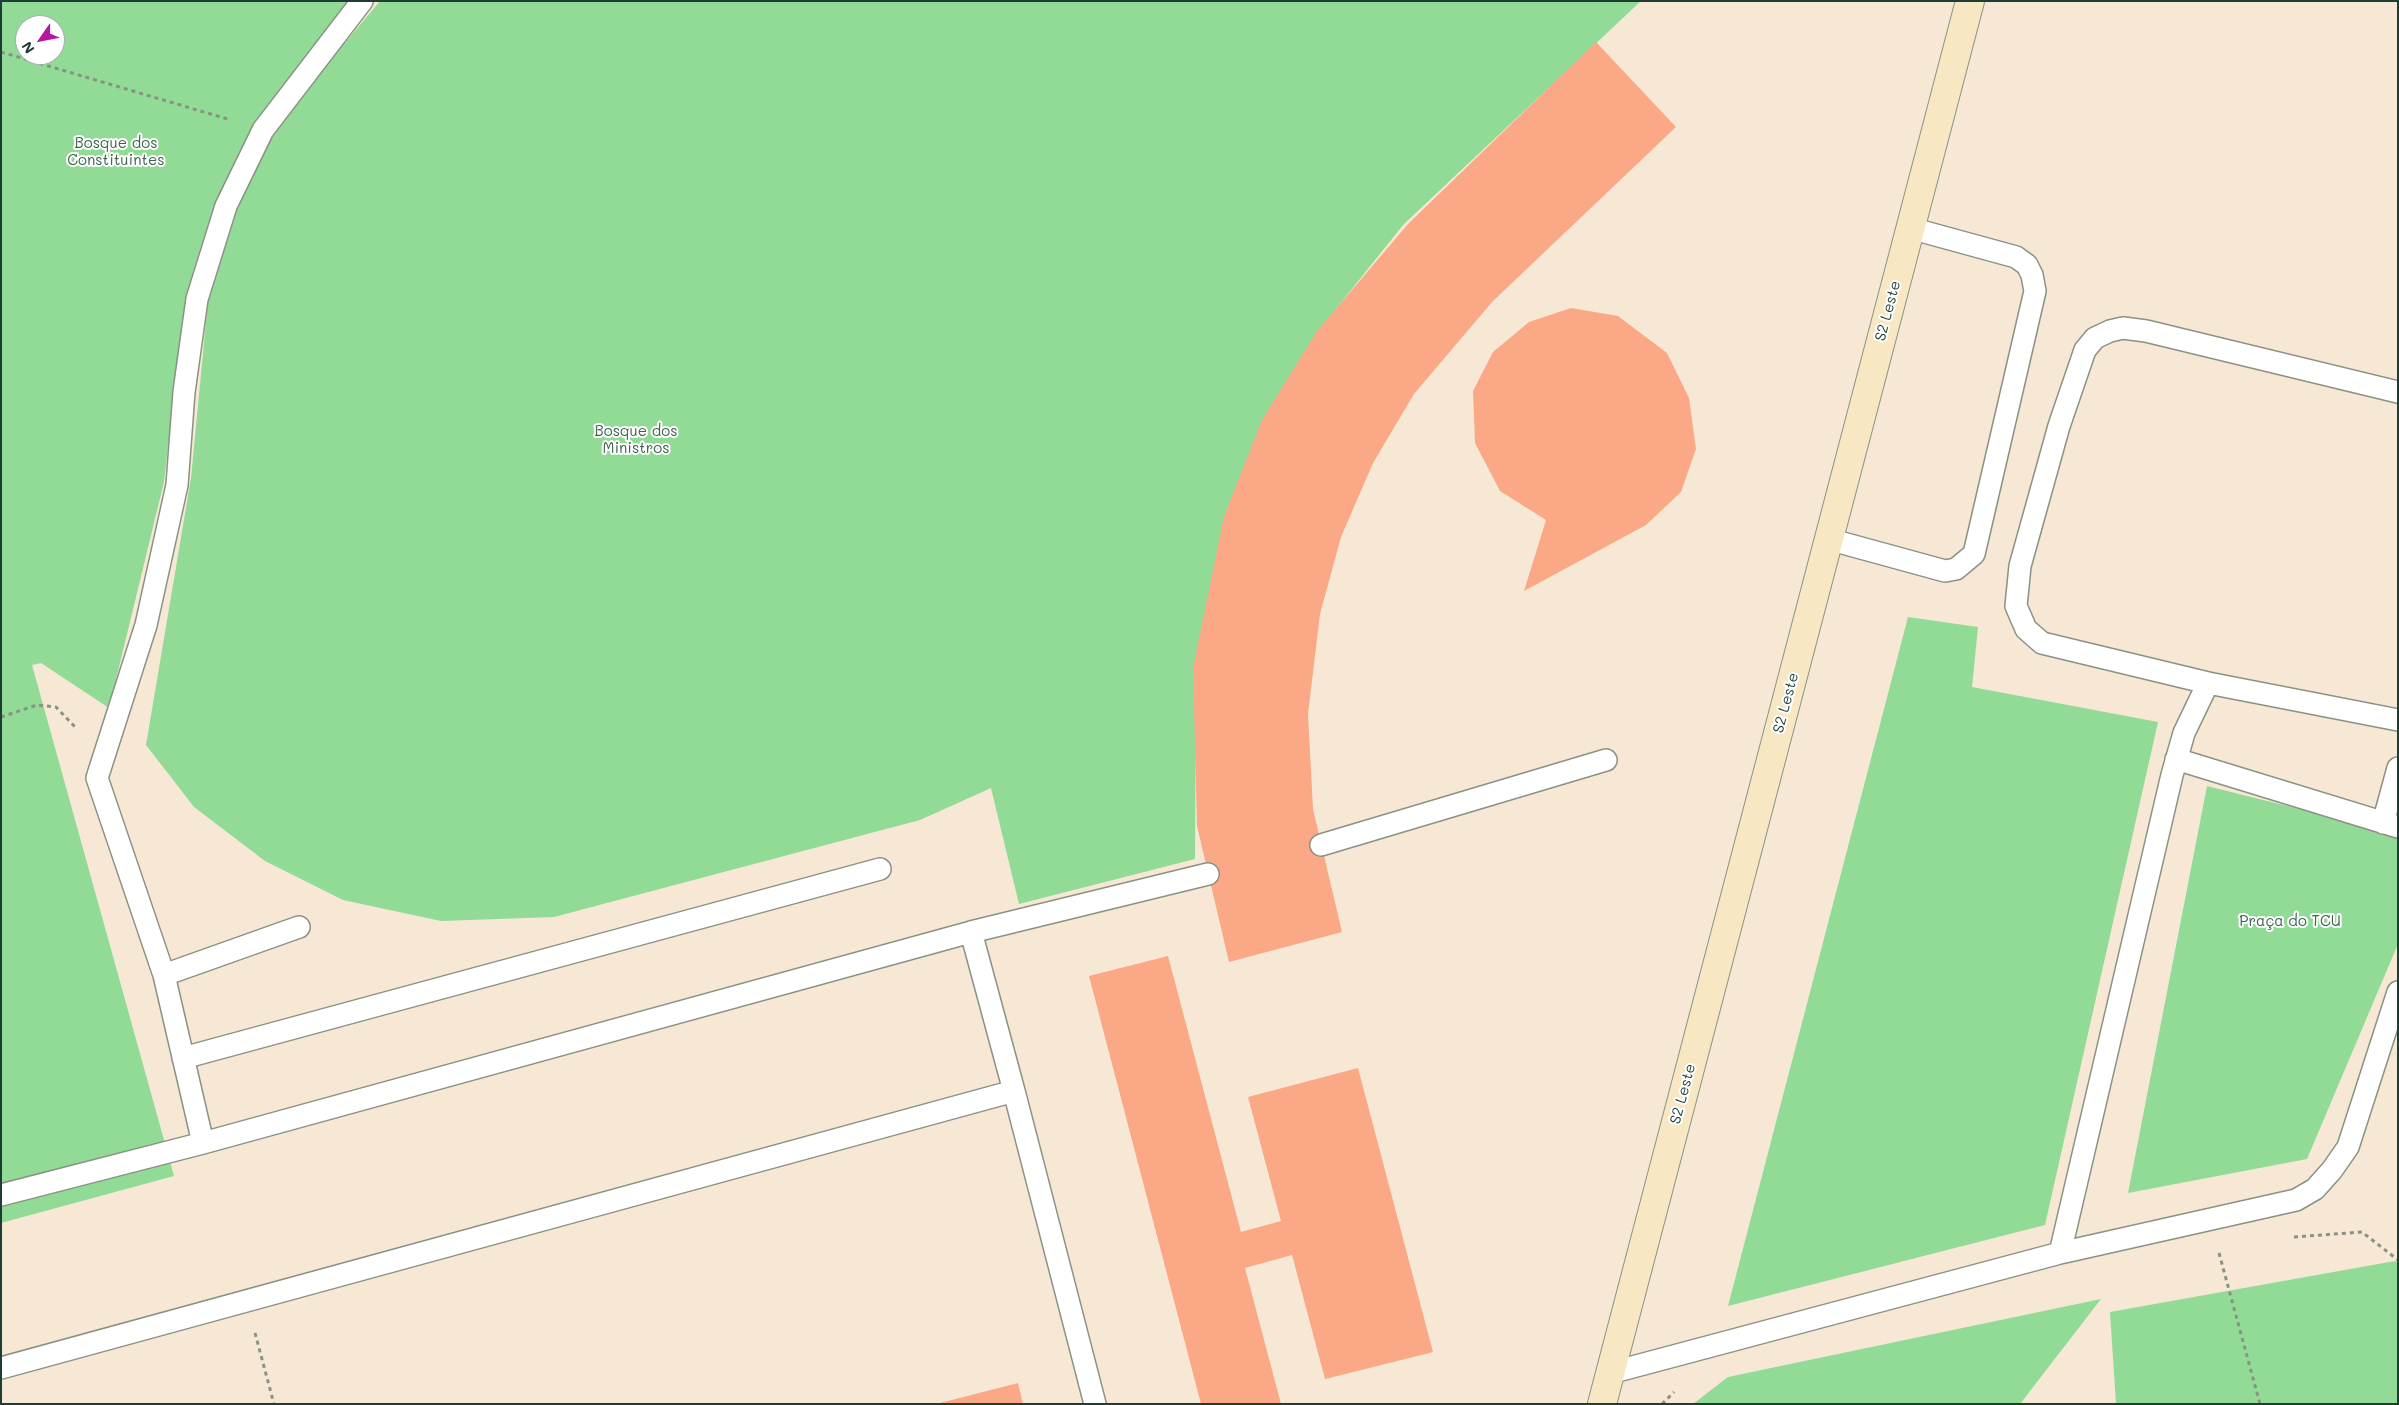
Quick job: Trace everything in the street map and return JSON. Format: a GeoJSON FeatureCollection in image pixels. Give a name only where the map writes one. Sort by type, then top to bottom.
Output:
{"type":"FeatureCollection","features":[{"type":"Feature","properties":{"kind":"main road","name":"S2 Leste"},"geometry":{"type":"LineString","coordinates":[[1602,1404],[1970,1]]}},
{"type":"Feature","properties":{"kind":"lane"},"geometry":{"type":"LineString","coordinates":[[203,1143],[164,975],[97,778],[146,625],[177,485],[184,392],[197,299],[226,206],[263,130],[362,1]]}},
{"type":"Feature","properties":{"kind":"lane"},"geometry":{"type":"LineString","coordinates":[[1828,539],[1945,571],[1956,569],[1974,554],[2035,290],[2032,275],[2027,265],[2016,257],[1910,228]]}},
{"type":"Feature","properties":{"kind":"lane"},"geometry":{"type":"LineString","coordinates":[[2398,392],[2131,329],[2110,331],[2095,338],[2085,350],[2059,426],[2020,566],[2016,606],[2026,629],[2042,643],[2208,683],[2398,720]]}},
{"type":"Feature","properties":{"kind":"lane"},"geometry":{"type":"LineString","coordinates":[[2060,1253],[2176,760],[2184,733],[2208,683]]}},
{"type":"Feature","properties":{"kind":"lane"},"geometry":{"type":"LineString","coordinates":[[1321,845],[1606,760]]}},
{"type":"Feature","properties":{"kind":"lane"},"geometry":{"type":"LineString","coordinates":[[2176,760],[2391,825],[2398,768]]}},
{"type":"Feature","properties":{"kind":"lane"},"geometry":{"type":"LineString","coordinates":[[183,1058],[880,869]]}},
{"type":"Feature","properties":{"kind":"lane"},"geometry":{"type":"LineString","coordinates":[[1,1196],[203,1143],[971,932],[1208,874]]}},
{"type":"Feature","properties":{"kind":"lane"},"geometry":{"type":"LineString","coordinates":[[164,975],[299,927]]}},
{"type":"Feature","properties":{"kind":"lane"},"geometry":{"type":"LineString","coordinates":[[971,932],[1095,1404]]}},
{"type":"Feature","properties":{"kind":"lane"},"geometry":{"type":"LineString","coordinates":[[1610,1373],[2060,1253],[2296,1200],[2315,1189],[2332,1170],[2348,1147],[2398,992]]}},
{"type":"Feature","properties":{"kind":"lane"},"geometry":{"type":"LineString","coordinates":[[1,1368],[1014,1091]]}},
{"type":"Feature","properties":{"kind":"path"},"geometry":{"type":"LineString","coordinates":[[1,52],[263,130]]}},
{"type":"Feature","properties":{"kind":"path"},"geometry":{"type":"LineString","coordinates":[[1,717],[37,705],[56,707],[78,729],[97,778]]}},
{"type":"Feature","properties":{"kind":"path"},"geometry":{"type":"LineString","coordinates":[[2286,1238],[2362,1232],[2398,1260]]}},
{"type":"Feature","properties":{"kind":"path"},"geometry":{"type":"LineString","coordinates":[[2217,1244],[2260,1404]]}},
{"type":"Feature","properties":{"kind":"path"},"geometry":{"type":"LineString","coordinates":[[246,1301],[274,1404]]}},
{"type":"Feature","properties":{"kind":"green space","name":"Bosque dos Constituintes"},"geometry":{"type":"Polygon","coordinates":[[[1,1],[350,1],[257,130],[174,393],[164,482],[109,708],[41,663],[32,665],[174,1176],[1,1223],[1,1]]]}},
{"type":"Feature","properties":{"kind":"green space","name":"Bosque dos Ministros"},"geometry":{"type":"Polygon","coordinates":[[[380,1],[1641,1],[1404,224],[1319,330],[1196,663],[1195,859],[1019,904],[991,788],[920,820],[554,917],[441,921],[343,900],[265,861],[194,807],[146,745],[191,478],[208,301],[235,211],[270,132],[380,1]]]}},
{"type":"Feature","properties":{"kind":"green space"},"geometry":{"type":"Polygon","coordinates":[[[1908,617],[1978,627],[1972,687],[2158,722],[2045,1225],[1728,1306],[1908,617]]]}},
{"type":"Feature","properties":{"kind":"green space","name":"Praça do TCU"},"geometry":{"type":"Polygon","coordinates":[[[2207,786],[2396,833],[2398,836],[2398,944],[2307,1159],[2128,1193],[2207,786]]]}},
{"type":"Feature","properties":{"kind":"green space"},"geometry":{"type":"Polygon","coordinates":[[[2395,1261],[2398,1263],[2398,1404],[2116,1404],[2110,1312],[2395,1261]]]}},
{"type":"Feature","properties":{"kind":"green space"},"geometry":{"type":"Polygon","coordinates":[[[2101,1299],[2020,1404],[1693,1404],[1728,1377],[2101,1299]]]}},
{"type":"Feature","properties":{"kind":"building"},"geometry":{"type":"Polygon","coordinates":[[[1596,42],[1676,127],[1492,302],[1414,394],[1373,463],[1341,537],[1320,614],[1308,714],[1313,809],[1342,932],[1229,962],[1197,826],[1193,668],[1224,516],[1262,420],[1317,331],[1408,224],[1596,42]]]}},
{"type":"Feature","properties":{"kind":"building"},"geometry":{"type":"Polygon","coordinates":[[[1571,308],[1618,316],[1667,353],[1689,398],[1696,449],[1681,492],[1646,525],[1524,591],[1546,520],[1500,491],[1475,443],[1473,391],[1493,352],[1529,322],[1571,308]]]}},
{"type":"Feature","properties":{"kind":"building"},"geometry":{"type":"Polygon","coordinates":[[[1168,956],[1241,1232],[1281,1221],[1248,1097],[1358,1068],[1433,1352],[1325,1379],[1292,1255],[1245,1268],[1281,1404],[1201,1404],[1089,976],[1168,956]]]}},
{"type":"Feature","properties":{"kind":"building"},"geometry":{"type":"Polygon","coordinates":[[[1018,1383],[1023,1404],[940,1403],[1018,1383]]]}}]}
